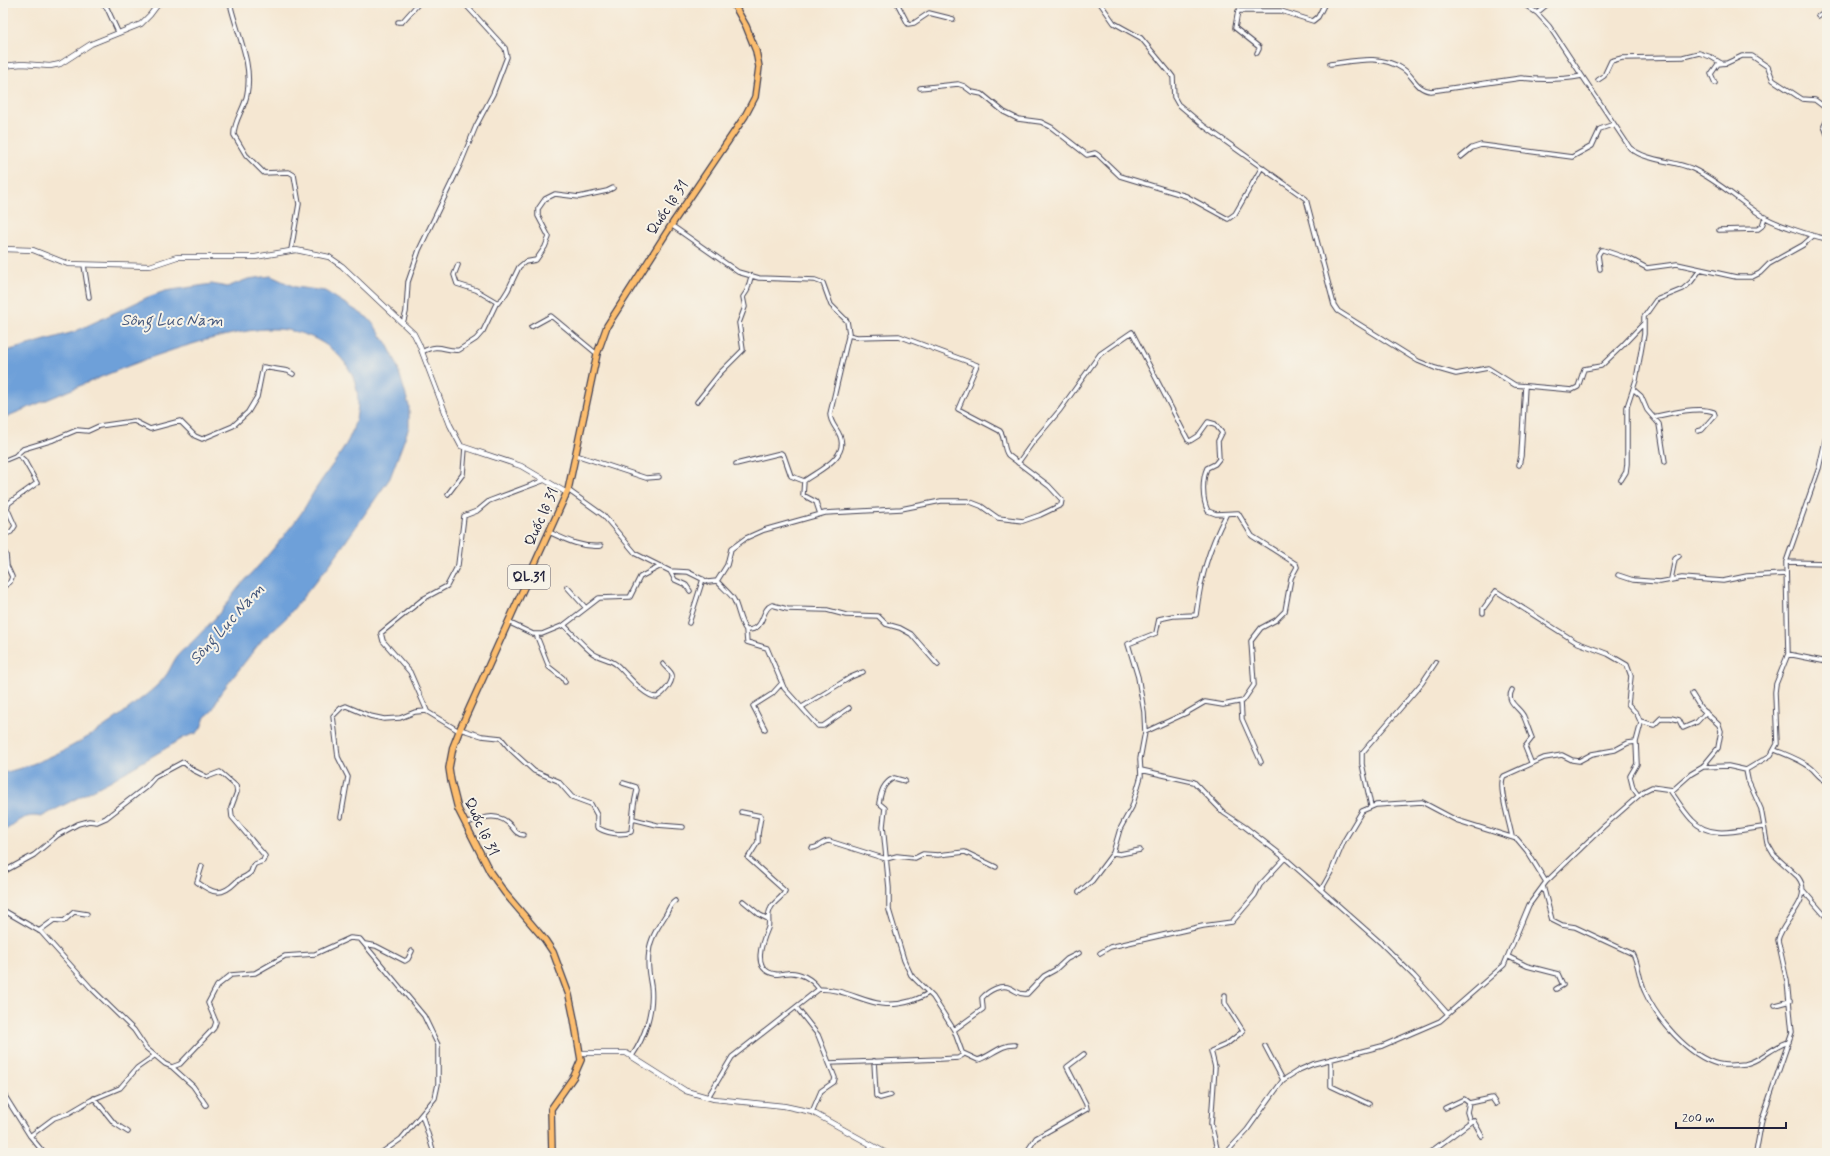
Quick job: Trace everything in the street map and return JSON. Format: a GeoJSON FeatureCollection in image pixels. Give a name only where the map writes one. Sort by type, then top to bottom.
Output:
{"type":"FeatureCollection","features":[{"type":"Feature","properties":{"kind":"highway","name":"Quốc lộ 31"},"geometry":{"type":"LineString","coordinates":[[552,1153],[551,1109],[580,1065],[581,1053],[569,995],[552,952],[545,940],[505,893],[490,872],[465,824],[455,799],[449,768],[453,746],[459,730],[567,491],[597,354],[603,335],[612,315],[745,116],[755,97],[759,67],[756,51],[746,26],[733,3]]}},
{"type":"Feature","properties":{"kind":"street"},"geometry":{"type":"LineString","coordinates":[[102,3],[107,8],[118,32]]}},
{"type":"Feature","properties":{"kind":"street"},"geometry":{"type":"LineString","coordinates":[[3,66],[22,64],[56,66],[91,44],[141,24],[159,3]]}},
{"type":"Feature","properties":{"kind":"street"},"geometry":{"type":"LineString","coordinates":[[228,3],[231,7],[244,51],[249,75],[245,104],[235,128],[234,135],[246,155],[264,173],[289,172],[294,175],[299,204],[291,250]]}},
{"type":"Feature","properties":{"kind":"street"},"geometry":{"type":"LineString","coordinates":[[398,22],[402,22],[420,3]]}},
{"type":"Feature","properties":{"kind":"street"},"geometry":{"type":"LineString","coordinates":[[403,323],[406,312],[408,282],[419,250],[460,165],[476,126],[493,94],[507,57],[505,48],[464,3]]}},
{"type":"Feature","properties":{"kind":"street"},"geometry":{"type":"LineString","coordinates":[[897,3],[908,24],[914,23],[929,13],[953,20]]}},
{"type":"Feature","properties":{"kind":"street"},"geometry":{"type":"LineString","coordinates":[[1100,3],[1114,23],[1141,38],[1170,73],[1173,81],[1174,97],[1178,104],[1204,126],[1306,199],[1334,304],[1339,313],[1428,366],[1456,374],[1488,368],[1509,382],[1525,386],[1566,391],[1578,387],[1584,369],[1601,366],[1623,346],[1644,323]]}},
{"type":"Feature","properties":{"kind":"street"},"geometry":{"type":"LineString","coordinates":[[1257,53],[1259,47],[1235,28],[1238,11],[1281,11],[1313,21],[1318,17],[1325,3]]}},
{"type":"Feature","properties":{"kind":"street"},"geometry":{"type":"LineString","coordinates":[[1466,3],[1471,3]]}},
{"type":"Feature","properties":{"kind":"street"},"geometry":{"type":"LineString","coordinates":[[1522,3],[1537,13],[1556,36],[1627,145],[1637,153],[1694,170],[1730,192],[1765,217],[1813,236],[1827,239]]}},
{"type":"Feature","properties":{"kind":"street"},"geometry":{"type":"LineString","coordinates":[[1537,13],[1549,3]]}},
{"type":"Feature","properties":{"kind":"street"},"geometry":{"type":"LineString","coordinates":[[1818,16],[1827,10]]}},
{"type":"Feature","properties":{"kind":"street"},"geometry":{"type":"LineString","coordinates":[[1598,80],[1604,76],[1611,61],[1622,58],[1683,57],[1699,53],[1711,57],[1721,63]]}},
{"type":"Feature","properties":{"kind":"street"},"geometry":{"type":"LineString","coordinates":[[1715,83],[1711,74],[1716,65],[1727,63],[1742,56],[1752,56],[1768,67],[1773,80],[1802,99],[1815,100],[1827,109]]}},
{"type":"Feature","properties":{"kind":"street"},"geometry":{"type":"LineString","coordinates":[[1330,64],[1366,59],[1379,60],[1402,69],[1409,74],[1419,87],[1431,91],[1521,78],[1529,80],[1582,76]]}},
{"type":"Feature","properties":{"kind":"street"},"geometry":{"type":"LineString","coordinates":[[920,88],[958,84],[964,86],[972,92],[982,94],[1004,112],[1015,117],[1041,122],[1052,127],[1087,155],[1095,153],[1098,155],[1120,176],[1186,196],[1228,219],[1235,214],[1262,167]]}},
{"type":"Feature","properties":{"kind":"street"},"geometry":{"type":"LineString","coordinates":[[1827,120],[1824,126],[1827,134]]}},
{"type":"Feature","properties":{"kind":"street"},"geometry":{"type":"LineString","coordinates":[[1461,157],[1472,148],[1481,145],[1545,155],[1576,157],[1592,146],[1600,129],[1614,124]]}},
{"type":"Feature","properties":{"kind":"street"},"geometry":{"type":"LineString","coordinates":[[422,352],[430,348],[443,347],[456,350],[467,346],[484,331],[519,267],[525,262],[536,260],[546,247],[549,237],[538,216],[541,203],[555,194],[578,198],[607,191],[613,188]]}},
{"type":"Feature","properties":{"kind":"street"},"geometry":{"type":"LineString","coordinates":[[1719,230],[1758,229],[1762,226],[1765,217]]}},
{"type":"Feature","properties":{"kind":"street"},"geometry":{"type":"LineString","coordinates":[[672,225],[724,263],[751,277],[815,280],[823,283],[831,305],[847,321],[848,335],[830,414],[831,420],[841,438],[840,448],[833,461],[804,481]]}},
{"type":"Feature","properties":{"kind":"street"},"geometry":{"type":"LineString","coordinates":[[1600,269],[1598,256],[1601,250],[1603,250],[1630,259],[1646,268],[1672,264],[1736,277],[1752,277],[1760,274],[1769,264],[1803,245],[1813,236]]}},
{"type":"Feature","properties":{"kind":"street"},"geometry":{"type":"LineString","coordinates":[[3,249],[33,250],[62,263],[84,265],[150,266],[177,257],[255,256],[291,250],[321,254],[335,261],[414,334],[458,442],[466,448],[517,464],[567,491],[603,516],[636,554],[670,570],[688,572],[710,582],[717,581],[727,565],[731,549],[743,540],[764,530],[820,514],[861,510],[901,509],[940,501],[963,501],[976,503],[1001,518],[1023,521],[1034,518],[1061,506],[1063,502],[1061,498],[1049,486],[1012,460],[1005,451],[1003,436],[1000,431],[958,409],[977,365],[899,336],[856,337],[848,335]]}},
{"type":"Feature","properties":{"kind":"street"},"geometry":{"type":"LineString","coordinates":[[84,265],[89,297]]}},
{"type":"Feature","properties":{"kind":"street"},"geometry":{"type":"LineString","coordinates":[[458,265],[454,276],[457,284],[476,290],[498,303]]}},
{"type":"Feature","properties":{"kind":"street"},"geometry":{"type":"LineString","coordinates":[[1621,480],[1627,467],[1627,407],[1636,380],[1646,314],[1654,301],[1683,289],[1692,282],[1700,270]]}},
{"type":"Feature","properties":{"kind":"street"},"geometry":{"type":"LineString","coordinates":[[697,402],[720,373],[743,350],[739,323],[744,307],[743,297],[749,287],[751,277]]}},
{"type":"Feature","properties":{"kind":"street"},"geometry":{"type":"LineString","coordinates":[[531,327],[551,316],[597,354]]}},
{"type":"Feature","properties":{"kind":"street"},"geometry":{"type":"LineString","coordinates":[[1018,463],[1033,442],[1060,410],[1072,391],[1100,354],[1119,339],[1132,332],[1188,440],[1190,441],[1196,437],[1208,422],[1215,424],[1221,430],[1221,435],[1218,441],[1219,459],[1206,470],[1204,497],[1208,511],[1226,515],[1238,513],[1252,536],[1295,562],[1297,567],[1292,578],[1285,611],[1276,620],[1261,628],[1251,641],[1254,685],[1241,702],[1242,719],[1261,762]]}},
{"type":"Feature","properties":{"kind":"street"},"geometry":{"type":"LineString","coordinates":[[3,461],[27,448],[53,440],[77,430],[88,431],[99,426],[134,420],[150,429],[180,420],[195,436],[202,439],[233,426],[248,412],[257,397],[263,367],[288,371],[293,374]]}},
{"type":"Feature","properties":{"kind":"street"},"geometry":{"type":"LineString","coordinates":[[1519,464],[1521,456],[1525,386]]}},
{"type":"Feature","properties":{"kind":"street"},"geometry":{"type":"LineString","coordinates":[[1633,389],[1642,396],[1647,410],[1659,424],[1665,462]]}},
{"type":"Feature","properties":{"kind":"street"},"geometry":{"type":"LineString","coordinates":[[1653,416],[1669,412],[1703,409],[1714,412],[1715,415],[1702,430],[1698,431]]}},
{"type":"Feature","properties":{"kind":"street"},"geometry":{"type":"LineString","coordinates":[[1226,1153],[1247,1130],[1283,1080],[1299,1070],[1331,1059],[1389,1043],[1435,1025],[1499,971],[1508,957],[1529,905],[1545,884],[1638,795],[1652,787],[1670,790],[1678,787],[1696,770],[1707,767],[1728,766],[1746,770],[1771,755],[1778,741],[1776,684],[1788,654],[1786,562],[1819,468],[1827,432]]}},
{"type":"Feature","properties":{"kind":"street"},"geometry":{"type":"LineString","coordinates":[[448,494],[463,474],[466,448]]}},
{"type":"Feature","properties":{"kind":"street"},"geometry":{"type":"LineString","coordinates":[[736,464],[781,453],[784,456],[791,476],[804,481]]}},
{"type":"Feature","properties":{"kind":"street"},"geometry":{"type":"LineString","coordinates":[[3,535],[11,532],[15,526],[7,508],[9,503],[37,483],[24,460],[17,454]]}},
{"type":"Feature","properties":{"kind":"street"},"geometry":{"type":"LineString","coordinates":[[576,455],[646,478],[659,477]]}},
{"type":"Feature","properties":{"kind":"street"},"geometry":{"type":"LineString","coordinates":[[427,711],[410,672],[383,641],[381,633],[423,599],[447,586],[458,565],[464,516],[479,510],[489,501],[545,480]]}},
{"type":"Feature","properties":{"kind":"street"},"geometry":{"type":"LineString","coordinates":[[804,481],[803,495],[816,502],[820,514]]}},
{"type":"Feature","properties":{"kind":"street"},"geometry":{"type":"LineString","coordinates":[[1079,892],[1092,881],[1113,853],[1120,829],[1132,807],[1141,770],[1140,759],[1145,732],[1142,698],[1128,644],[1156,633],[1160,619],[1173,616],[1196,615],[1200,580],[1205,562],[1214,538],[1226,515]]}},
{"type":"Feature","properties":{"kind":"street"},"geometry":{"type":"LineString","coordinates":[[549,532],[568,541],[589,548],[601,546]]}},
{"type":"Feature","properties":{"kind":"street"},"geometry":{"type":"LineString","coordinates":[[3,549],[6,555],[7,566],[12,577],[10,582],[3,587]]}},
{"type":"Feature","properties":{"kind":"street"},"geometry":{"type":"LineString","coordinates":[[1671,579],[1675,559],[1679,556]]}},
{"type":"Feature","properties":{"kind":"street"},"geometry":{"type":"LineString","coordinates":[[1786,562],[1827,562]]}},
{"type":"Feature","properties":{"kind":"street"},"geometry":{"type":"LineString","coordinates":[[508,622],[536,634],[548,632],[564,625],[585,607],[602,597],[630,597],[640,577],[661,566]]}},
{"type":"Feature","properties":{"kind":"street"},"geometry":{"type":"LineString","coordinates":[[670,570],[675,580],[686,585],[690,591]]}},
{"type":"Feature","properties":{"kind":"street"},"geometry":{"type":"LineString","coordinates":[[1618,575],[1633,580],[1660,582],[1671,579],[1723,581],[1747,576],[1786,574]]}},
{"type":"Feature","properties":{"kind":"street"},"geometry":{"type":"LineString","coordinates":[[689,623],[703,579]]}},
{"type":"Feature","properties":{"kind":"street"},"geometry":{"type":"LineString","coordinates":[[717,581],[724,591],[734,598],[740,618],[746,630],[748,643],[764,646],[769,649],[782,683],[789,695],[820,726],[849,708]]}},
{"type":"Feature","properties":{"kind":"street"},"geometry":{"type":"LineString","coordinates":[[567,587],[585,607]]}},
{"type":"Feature","properties":{"kind":"street"},"geometry":{"type":"LineString","coordinates":[[1483,613],[1483,609],[1496,591],[1576,642],[1608,654],[1625,663],[1631,676],[1628,704],[1638,714],[1640,721],[1636,742],[1638,764],[1630,776],[1633,788],[1638,795]]}},
{"type":"Feature","properties":{"kind":"street"},"geometry":{"type":"LineString","coordinates":[[746,630],[753,629],[760,624],[766,610],[772,605],[787,609],[827,610],[846,616],[875,615],[880,617],[886,624],[900,628],[911,634],[938,665]]}},
{"type":"Feature","properties":{"kind":"street"},"geometry":{"type":"LineString","coordinates":[[564,625],[590,652],[598,657],[605,657],[612,661],[628,678],[652,697],[657,697],[664,692],[671,678],[671,674],[663,664]]}},
{"type":"Feature","properties":{"kind":"street"},"geometry":{"type":"LineString","coordinates":[[536,634],[549,667],[563,678],[565,682]]}},
{"type":"Feature","properties":{"kind":"street"},"geometry":{"type":"LineString","coordinates":[[1788,654],[1827,662]]}},
{"type":"Feature","properties":{"kind":"street"},"geometry":{"type":"LineString","coordinates":[[1371,806],[1362,764],[1362,752],[1422,683],[1436,662]]}},
{"type":"Feature","properties":{"kind":"street"},"geometry":{"type":"LineString","coordinates":[[802,707],[851,677],[863,672]]}},
{"type":"Feature","properties":{"kind":"street"},"geometry":{"type":"LineString","coordinates":[[765,729],[752,706],[772,694],[782,683]]}},
{"type":"Feature","properties":{"kind":"street"},"geometry":{"type":"LineString","coordinates":[[1512,690],[1510,695],[1512,702],[1523,716],[1532,738],[1525,747],[1531,762]]}},
{"type":"Feature","properties":{"kind":"street"},"geometry":{"type":"LineString","coordinates":[[1692,694],[1700,707],[1719,725],[1721,731],[1718,748],[1704,765],[1707,767]]}},
{"type":"Feature","properties":{"kind":"street"},"geometry":{"type":"LineString","coordinates":[[1145,732],[1186,713],[1205,702],[1223,705],[1241,702]]}},
{"type":"Feature","properties":{"kind":"street"},"geometry":{"type":"LineString","coordinates":[[341,817],[348,777],[338,757],[333,716],[341,708],[346,706],[370,716],[384,719],[400,718],[418,711],[427,711],[459,730],[482,736],[501,738],[530,769],[561,784],[572,797],[591,804],[597,815],[597,827],[613,833],[630,833],[633,819],[637,789],[623,783]]}},
{"type":"Feature","properties":{"kind":"street"},"geometry":{"type":"LineString","coordinates":[[1640,721],[1654,724],[1661,718],[1671,718],[1679,720],[1683,728],[1697,722],[1706,712]]}},
{"type":"Feature","properties":{"kind":"street"},"geometry":{"type":"LineString","coordinates":[[1512,837],[1501,791],[1501,782],[1504,776],[1531,762],[1558,755],[1579,761],[1592,754],[1615,750],[1628,743],[1636,742]]}},
{"type":"Feature","properties":{"kind":"street"},"geometry":{"type":"LineString","coordinates":[[1774,750],[1797,759],[1812,768],[1822,779],[1827,781]]}},
{"type":"Feature","properties":{"kind":"street"},"geometry":{"type":"LineString","coordinates":[[3,872],[34,855],[65,830],[78,824],[89,821],[97,822],[106,818],[146,787],[155,777],[183,762],[193,770],[207,777],[218,772],[223,772],[236,786],[237,792],[231,808],[232,817],[265,856],[263,861],[254,865],[250,873],[236,882],[232,887],[219,893],[214,892],[197,882],[202,866]]}},
{"type":"Feature","properties":{"kind":"street"},"geometry":{"type":"LineString","coordinates":[[1141,770],[1192,781],[1224,813],[1245,827],[1285,858],[1401,962],[1448,1014]]}},
{"type":"Feature","properties":{"kind":"street"},"geometry":{"type":"LineString","coordinates":[[1746,770],[1748,780],[1761,809],[1767,844],[1774,855],[1798,877],[1801,881],[1802,889],[1801,900],[1780,934],[1778,940],[1790,1001],[1792,1025],[1789,1042],[1762,1119],[1756,1153]]}},
{"type":"Feature","properties":{"kind":"street"},"geometry":{"type":"LineString","coordinates":[[904,781],[892,778],[886,782],[882,790],[879,803],[885,808],[883,826],[889,910],[904,960],[911,975],[933,997],[954,1030],[963,1053],[978,1060],[991,1055],[1007,1045],[1015,1045]]}},
{"type":"Feature","properties":{"kind":"street"},"geometry":{"type":"LineString","coordinates":[[1670,790],[1692,820],[1709,831],[1729,832],[1764,827]]}},
{"type":"Feature","properties":{"kind":"street"},"geometry":{"type":"LineString","coordinates":[[1320,890],[1331,872],[1344,841],[1360,813],[1371,806],[1425,803],[1452,819],[1512,837],[1524,847],[1545,884],[1552,920],[1562,925],[1575,927],[1633,954],[1639,979],[1656,1013],[1679,1039],[1704,1058],[1723,1065],[1745,1064],[1781,1044],[1789,1042]]}},
{"type":"Feature","properties":{"kind":"street"},"geometry":{"type":"LineString","coordinates":[[741,812],[762,816],[758,834],[758,842],[748,858],[785,890],[784,895],[772,905],[769,911],[768,926],[760,948],[761,964],[764,969],[777,975],[790,972],[799,974],[819,989],[845,992],[870,1002],[887,1005],[915,999],[928,993]]}},
{"type":"Feature","properties":{"kind":"street"},"geometry":{"type":"LineString","coordinates":[[465,824],[487,816],[495,816],[505,820],[518,834],[524,835]]}},
{"type":"Feature","properties":{"kind":"street"},"geometry":{"type":"LineString","coordinates":[[633,819],[657,825],[683,827]]}},
{"type":"Feature","properties":{"kind":"street"},"geometry":{"type":"LineString","coordinates":[[812,848],[816,848],[825,841],[829,841],[886,859],[897,856],[914,858],[923,854],[931,855],[965,852],[996,867]]}},
{"type":"Feature","properties":{"kind":"street"},"geometry":{"type":"LineString","coordinates":[[1113,853],[1120,854],[1140,850]]}},
{"type":"Feature","properties":{"kind":"street"},"geometry":{"type":"LineString","coordinates":[[1100,953],[1110,947],[1203,926],[1232,922],[1255,895],[1260,885],[1285,858]]}},
{"type":"Feature","properties":{"kind":"street"},"geometry":{"type":"LineString","coordinates":[[1802,889],[1827,918]]}},
{"type":"Feature","properties":{"kind":"street"},"geometry":{"type":"LineString","coordinates":[[743,901],[760,915],[768,919]]}},
{"type":"Feature","properties":{"kind":"street"},"geometry":{"type":"LineString","coordinates":[[632,1056],[642,1038],[649,1018],[651,987],[647,973],[650,948],[660,922],[671,904],[675,902]]}},
{"type":"Feature","properties":{"kind":"street"},"geometry":{"type":"LineString","coordinates":[[3,910],[39,931],[98,996],[134,1030],[146,1048],[154,1056],[168,1066],[172,1067],[195,1088],[206,1105]]}},
{"type":"Feature","properties":{"kind":"street"},"geometry":{"type":"LineString","coordinates":[[39,931],[54,920],[64,921],[74,912],[87,914]]}},
{"type":"Feature","properties":{"kind":"street"},"geometry":{"type":"LineString","coordinates":[[172,1067],[180,1064],[214,1028],[216,1022],[208,1003],[217,986],[226,977],[236,973],[256,972],[285,956],[315,954],[352,937],[360,939],[424,1016],[436,1038],[438,1048],[437,1091],[435,1098],[401,1139],[381,1153]]}},
{"type":"Feature","properties":{"kind":"street"},"geometry":{"type":"LineString","coordinates":[[365,944],[376,946],[405,961],[408,959],[412,950]]}},
{"type":"Feature","properties":{"kind":"street"},"geometry":{"type":"LineString","coordinates":[[954,1030],[983,1009],[982,998],[990,991],[1000,986],[1011,988],[1016,993],[1028,994],[1044,976],[1055,970],[1067,959],[1079,953]]}},
{"type":"Feature","properties":{"kind":"street"},"geometry":{"type":"LineString","coordinates":[[1508,957],[1527,966],[1558,974],[1563,985],[1556,989]]}},
{"type":"Feature","properties":{"kind":"street"},"geometry":{"type":"LineString","coordinates":[[708,1097],[732,1057],[819,989]]}},
{"type":"Feature","properties":{"kind":"street"},"geometry":{"type":"LineString","coordinates":[[1218,1153],[1211,1124],[1215,1067],[1211,1051],[1227,1044],[1242,1031],[1225,1003],[1225,995]]}},
{"type":"Feature","properties":{"kind":"street"},"geometry":{"type":"LineString","coordinates":[[1775,1005],[1790,1001]]}},
{"type":"Feature","properties":{"kind":"street"},"geometry":{"type":"LineString","coordinates":[[796,1007],[817,1033],[829,1063],[834,1081],[821,1091],[812,1112]]}},
{"type":"Feature","properties":{"kind":"street"},"geometry":{"type":"LineString","coordinates":[[1265,1046],[1283,1080]]}},
{"type":"Feature","properties":{"kind":"street"},"geometry":{"type":"LineString","coordinates":[[581,1053],[622,1052],[632,1056],[686,1090],[708,1097],[749,1104],[784,1106],[812,1112],[886,1153]]}},
{"type":"Feature","properties":{"kind":"street"},"geometry":{"type":"LineString","coordinates":[[829,1063],[958,1058],[963,1053]]}},
{"type":"Feature","properties":{"kind":"street"},"geometry":{"type":"LineString","coordinates":[[1026,1153],[1036,1138],[1087,1109],[1086,1104],[1067,1067],[1084,1054]]}},
{"type":"Feature","properties":{"kind":"street"},"geometry":{"type":"LineString","coordinates":[[30,1136],[46,1123],[69,1113],[94,1098],[122,1086],[137,1068],[154,1056]]}},
{"type":"Feature","properties":{"kind":"street"},"geometry":{"type":"LineString","coordinates":[[1331,1059],[1331,1086],[1369,1104]]}},
{"type":"Feature","properties":{"kind":"street"},"geometry":{"type":"LineString","coordinates":[[874,1061],[876,1096],[880,1098],[891,1095]]}},
{"type":"Feature","properties":{"kind":"street"},"geometry":{"type":"LineString","coordinates":[[3,1095],[30,1136],[44,1153]]}},
{"type":"Feature","properties":{"kind":"street"},"geometry":{"type":"LineString","coordinates":[[94,1098],[114,1123],[128,1132]]}},
{"type":"Feature","properties":{"kind":"street"},"geometry":{"type":"LineString","coordinates":[[1469,1103],[1492,1098],[1496,1104]]}},
{"type":"Feature","properties":{"kind":"street"},"geometry":{"type":"LineString","coordinates":[[1445,1108],[1464,1099],[1469,1103]]}},
{"type":"Feature","properties":{"kind":"street"},"geometry":{"type":"LineString","coordinates":[[1469,1103],[1467,1112],[1470,1122]]}},
{"type":"Feature","properties":{"kind":"street"},"geometry":{"type":"LineString","coordinates":[[422,1115],[434,1153]]}},
{"type":"Feature","properties":{"kind":"street"},"geometry":{"type":"LineString","coordinates":[[1430,1153],[1474,1120],[1482,1136]]}},
{"type":"Feature","properties":{"kind":"street"},"geometry":{"type":"LineString","coordinates":[[868,1153],[870,1145]]}},
{"type":"Feature","properties":{"kind":"water","name":"Sông Lục Nam"},"geometry":{"type":"Polygon","coordinates":[[[271,276],[295,287],[325,291],[368,318],[387,344],[396,362],[409,406],[409,427],[390,478],[330,564],[286,618],[262,640],[220,694],[212,711],[205,717],[201,728],[197,733],[185,737],[110,781],[41,817],[30,816],[20,820],[3,833],[3,773],[37,762],[71,747],[103,728],[160,683],[181,651],[198,636],[218,614],[300,515],[314,491],[344,448],[355,422],[358,403],[356,385],[350,370],[340,356],[326,345],[311,337],[294,331],[267,329],[232,334],[206,340],[154,356],[3,418],[3,352],[74,332],[148,297],[165,291],[212,284],[227,287],[248,279],[271,276]]]}}]}
